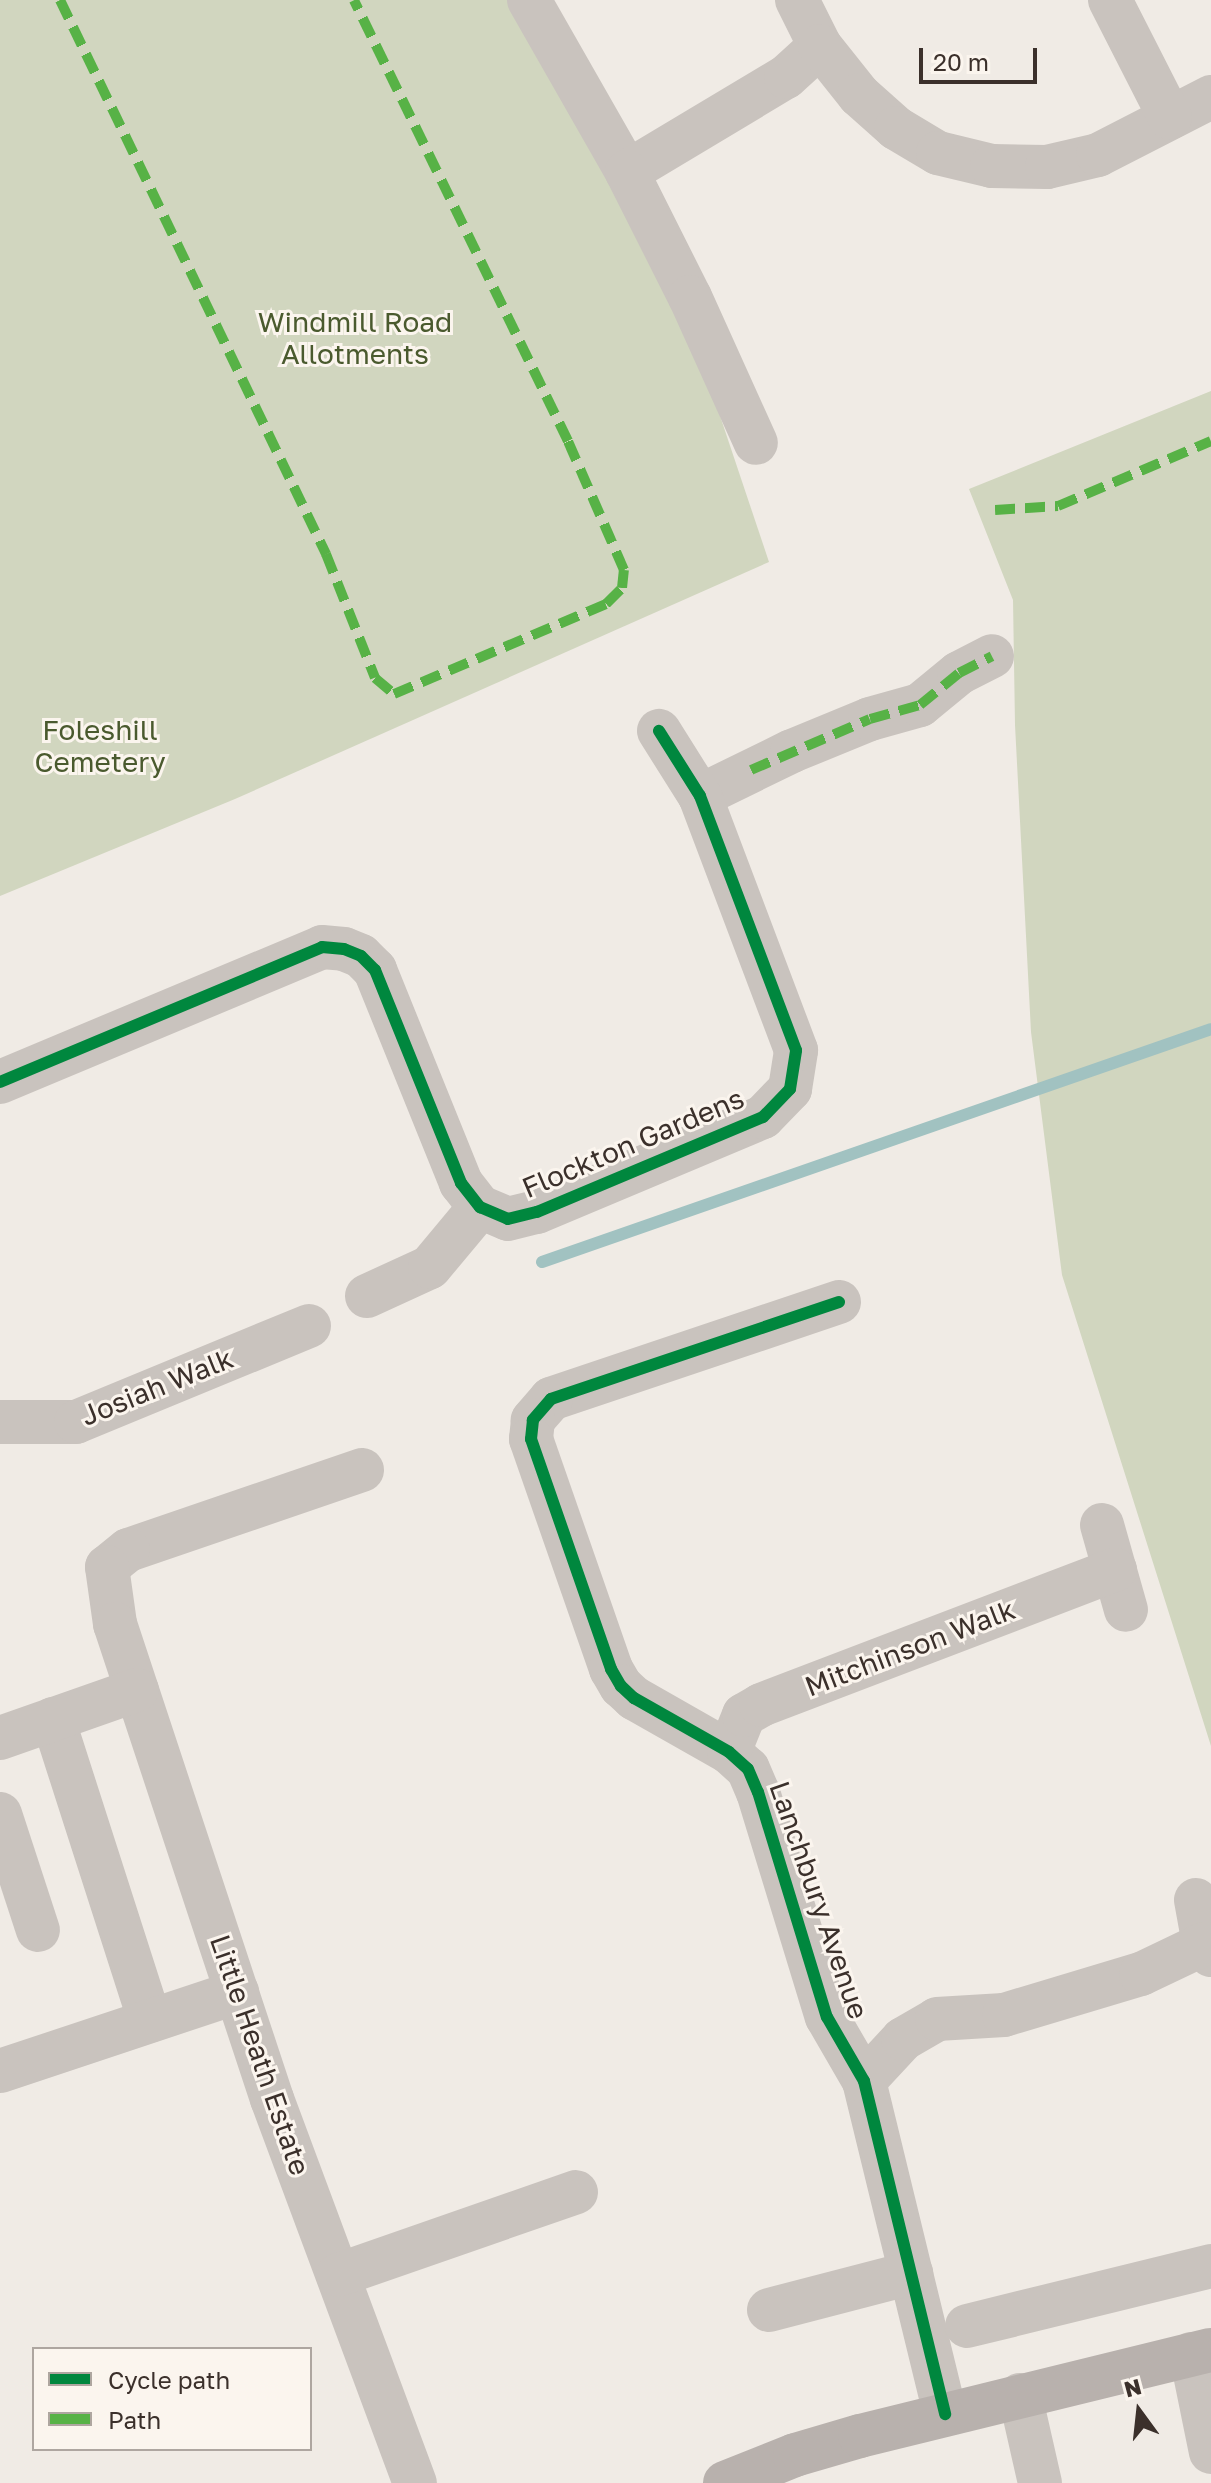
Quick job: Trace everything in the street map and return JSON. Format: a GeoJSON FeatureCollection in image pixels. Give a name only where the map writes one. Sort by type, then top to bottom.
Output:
{"type":"FeatureCollection","features":[{"type":"Feature","properties":{"kind":"main road"},"geometry":{"type":"LineString","coordinates":[[725,2483],[795,2455],[945,2414],[1201,2352]]}},
{"type":"Feature","properties":{"kind":"street"},"geometry":{"type":"LineString","coordinates":[[529,0],[627,172],[690,297],[756,443]]}},
{"type":"Feature","properties":{"kind":"street"},"geometry":{"type":"LineString","coordinates":[[797,0],[820,46],[859,95],[896,128],[938,153],[992,166],[1047,167],[1098,155],[1211,97]]}},
{"type":"Feature","properties":{"kind":"street"},"geometry":{"type":"LineString","coordinates":[[1110,0],[1170,118]]}},
{"type":"Feature","properties":{"kind":"street"},"geometry":{"type":"LineString","coordinates":[[627,172],[786,77],[820,46]]}},
{"type":"Feature","properties":{"kind":"street"},"geometry":{"type":"LineString","coordinates":[[700,796],[792,751],[870,719],[920,705],[959,673],[992,656]]}},
{"type":"Feature","properties":{"kind":"street","name":"Flockton Gardens"},"geometry":{"type":"LineString","coordinates":[[480,1207],[508,1219],[537,1212],[763,1117],[790,1089],[796,1050],[700,796],[659,731]]}},
{"type":"Feature","properties":{"kind":"street"},"geometry":{"type":"LineString","coordinates":[[0,1082],[322,947],[344,949],[361,956],[375,970],[461,1183],[480,1207],[430,1267],[367,1296]]}},
{"type":"Feature","properties":{"kind":"street","name":"Lanchbury Avenue"},"geometry":{"type":"LineString","coordinates":[[839,1302],[551,1399],[533,1420],[531,1439],[611,1669],[621,1686],[634,1698],[729,1752],[748,1769],[758,1792],[827,2017],[864,2081],[945,2414]]}},
{"type":"Feature","properties":{"kind":"street","name":"Josiah Walk"},"geometry":{"type":"LineString","coordinates":[[0,1422],[76,1422],[309,1326]]}},
{"type":"Feature","properties":{"kind":"street","name":"Little Heath Estate"},"geometry":{"type":"LineString","coordinates":[[362,1470],[128,1550],[107,1567],[115,1624],[237,1992],[415,2483]]}},
{"type":"Feature","properties":{"kind":"street","name":"Mitchinson Walk"},"geometry":{"type":"LineString","coordinates":[[729,1752],[744,1715],[761,1705],[1120,1590],[1102,1525]]}},
{"type":"Feature","properties":{"kind":"street"},"geometry":{"type":"LineString","coordinates":[[0,1738],[137,1690]]}},
{"type":"Feature","properties":{"kind":"street"},"geometry":{"type":"LineString","coordinates":[[53,1719],[150,2021]]}},
{"type":"Feature","properties":{"kind":"street"},"geometry":{"type":"LineString","coordinates":[[0,1814],[38,1930]]}},
{"type":"Feature","properties":{"kind":"street"},"geometry":{"type":"LineString","coordinates":[[864,2081],[903,2039],[937,2019],[1004,2015],[1141,1974],[1208,1950],[1196,1900]]}},
{"type":"Feature","properties":{"kind":"street"},"geometry":{"type":"LineString","coordinates":[[0,2071],[237,1992]]}},
{"type":"Feature","properties":{"kind":"street"},"geometry":{"type":"LineString","coordinates":[[338,2275],[576,2192]]}},
{"type":"Feature","properties":{"kind":"street"},"geometry":{"type":"LineString","coordinates":[[967,2326],[1211,2266]]}},
{"type":"Feature","properties":{"kind":"street"},"geometry":{"type":"LineString","coordinates":[[769,2310],[911,2273]]}},
{"type":"Feature","properties":{"kind":"street"},"geometry":{"type":"LineString","coordinates":[[1201,2352],[1211,2452]]}},
{"type":"Feature","properties":{"kind":"street"},"geometry":{"type":"LineString","coordinates":[[1020,2395],[1040,2483]]}},
{"type":"Feature","properties":{"kind":"green space","name":"Windmill Road Allotments"},"geometry":{"type":"Polygon","coordinates":[[[0,0],[510,0],[627,202],[709,383],[769,562],[235,799],[0,896],[0,0]]]}},
{"type":"Feature","properties":{"kind":"green space"},"geometry":{"type":"Polygon","coordinates":[[[1211,391],[1211,1746],[1062,1275],[1031,1032],[1015,725],[1013,600],[969,489],[1211,391]]]}},
{"type":"Feature","properties":{"kind":"waterway"},"geometry":{"type":"LineString","coordinates":[[542,1262],[1211,1029]]}},
{"type":"Feature","properties":{"kind":"marked path"},"geometry":{"type":"LineString","coordinates":[[60,0],[326,554],[375,678],[394,694],[606,604],[622,588],[624,570],[568,441],[354,0]]}},
{"type":"Feature","properties":{"kind":"marked path"},"geometry":{"type":"LineString","coordinates":[[995,510],[1058,506],[1211,441]]}},
{"type":"Feature","properties":{"kind":"marked path"},"geometry":{"type":"LineString","coordinates":[[751,770],[870,719],[920,705],[959,673],[992,656]]}},
{"type":"Feature","properties":{"kind":"cycle path"},"geometry":{"type":"LineString","coordinates":[[0,1082],[322,947],[344,949],[361,956],[375,970],[461,1183],[480,1207],[508,1219],[537,1212],[763,1117],[790,1089],[796,1050],[700,796],[659,731]]}},
{"type":"Feature","properties":{"kind":"cycle path"},"geometry":{"type":"LineString","coordinates":[[839,1302],[551,1399],[533,1420],[531,1439],[611,1669],[621,1686],[634,1698],[729,1752],[748,1769],[758,1792],[827,2017],[864,2081],[945,2414]]}},
{"type":"Feature","properties":{"kind":"park label","name":"Foleshill Cemetery"},"geometry":{"type":"Point","coordinates":[100,746]}}]}
